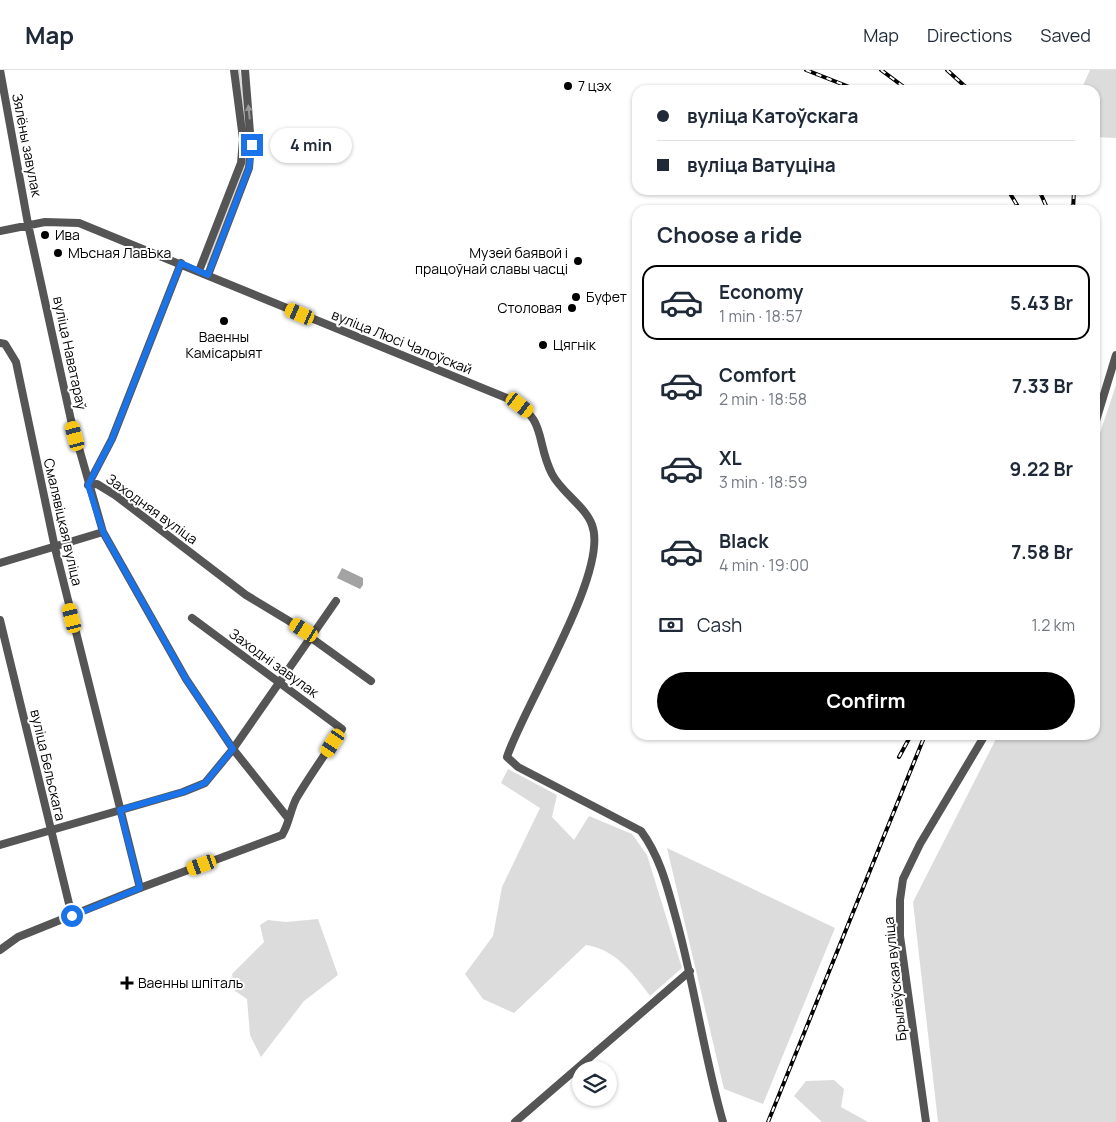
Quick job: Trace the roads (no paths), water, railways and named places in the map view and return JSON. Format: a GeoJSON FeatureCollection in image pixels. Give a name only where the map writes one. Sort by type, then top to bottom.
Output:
{"type":"FeatureCollection","features":[{"type":"Feature","properties":{"kind":"street","name":"Зялёны завулак"},"geometry":{"type":"LineString","coordinates":[[0,70],[28,224]]}},
{"type":"Feature","properties":{"kind":"street"},"geometry":{"type":"LineString","coordinates":[[199,271],[241,163],[243,139],[234,70]]}},
{"type":"Feature","properties":{"kind":"street"},"geometry":{"type":"LineString","coordinates":[[208,275],[249,168],[252,145],[244,70]]}},
{"type":"Feature","properties":{"kind":"street","name":"вуліца Люсі Чалоўскай"},"geometry":{"type":"LineString","coordinates":[[0,231],[28,224],[56,221],[79,223],[181,263],[509,399],[520,405],[534,419],[552,475],[592,523],[595,539],[589,569],[572,616],[507,758],[518,767],[641,831],[654,849],[665,879],[690,971]]}},
{"type":"Feature","properties":{"kind":"street","name":"вуліца Наватараў"},"geometry":{"type":"LineString","coordinates":[[28,224],[71,420],[88,485],[103,532],[186,679],[233,749],[288,818]]}},
{"type":"Feature","properties":{"kind":"street","name":"Заходняя вуліца"},"geometry":{"type":"LineString","coordinates":[[88,485],[115,431],[181,263]]}},
{"type":"Feature","properties":{"kind":"street","name":"Смалявіцкая вуліца"},"geometry":{"type":"LineString","coordinates":[[0,343],[5,344],[16,362],[55,548],[140,888]]}},
{"type":"Feature","properties":{"kind":"street"},"geometry":{"type":"LineString","coordinates":[[1100,408],[1116,355]]}},
{"type":"Feature","properties":{"kind":"street","name":"Заходняя вуліца"},"geometry":{"type":"LineString","coordinates":[[88,485],[97,484],[115,495],[246,595],[304,630],[310,637],[371,680]]}},
{"type":"Feature","properties":{"kind":"street"},"geometry":{"type":"LineString","coordinates":[[0,563],[103,532]]}},
{"type":"Feature","properties":{"kind":"street"},"geometry":{"type":"LineString","coordinates":[[0,846],[183,792],[205,783],[233,749],[336,601]]}},
{"type":"Feature","properties":{"kind":"street","name":"Заходні завулак"},"geometry":{"type":"LineString","coordinates":[[192,618],[342,729],[297,798],[288,818]]}},
{"type":"Feature","properties":{"kind":"street","name":"вуліца Бельскага"},"geometry":{"type":"LineString","coordinates":[[0,620],[72,916]]}},
{"type":"Feature","properties":{"kind":"street","name":"Брылёўская вуліца"},"geometry":{"type":"LineString","coordinates":[[926,1122],[900,936],[900,900],[903,879],[920,844],[982,740]]}},
{"type":"Feature","properties":{"kind":"street"},"geometry":{"type":"LineString","coordinates":[[0,950],[18,937],[140,888],[282,835],[287,827],[288,818]]}},
{"type":"Feature","properties":{"kind":"street"},"geometry":{"type":"LineString","coordinates":[[515,1122],[690,971],[723,1122]]}},
{"type":"Feature","properties":{"kind":"railway"},"geometry":{"type":"LineString","coordinates":[[806,70],[844,85]]}},
{"type":"Feature","properties":{"kind":"railway"},"geometry":{"type":"LineString","coordinates":[[881,70],[901,85]]}},
{"type":"Feature","properties":{"kind":"railway"},"geometry":{"type":"LineString","coordinates":[[947,70],[964,85]]}},
{"type":"Feature","properties":{"kind":"railway"},"geometry":{"type":"LineString","coordinates":[[1011,195],[1017,205]]}},
{"type":"Feature","properties":{"kind":"railway"},"geometry":{"type":"LineString","coordinates":[[1041,195],[1046,205]]}},
{"type":"Feature","properties":{"kind":"railway"},"geometry":{"type":"LineString","coordinates":[[1073,205],[1074,195]]}},
{"type":"Feature","properties":{"kind":"railway"},"geometry":{"type":"LineString","coordinates":[[899,757],[908,740]]}},
{"type":"Feature","properties":{"kind":"railway"},"geometry":{"type":"LineString","coordinates":[[768,1122],[923,740]]}},
{"type":"Feature","properties":{"kind":"place","name":"7 цэх"},"geometry":{"type":"Point","coordinates":[568,86]}},
{"type":"Feature","properties":{"kind":"place","name":"Ива"},"geometry":{"type":"Point","coordinates":[45,235]}},
{"type":"Feature","properties":{"kind":"place","name":"МЪсная ЛавЪка"},"geometry":{"type":"Point","coordinates":[58,253]}},
{"type":"Feature","properties":{"kind":"place","name":"Музей баявой і працоўнай славы часці"},"geometry":{"type":"Point","coordinates":[578,261]}},
{"type":"Feature","properties":{"kind":"place","name":"Буфет"},"geometry":{"type":"Point","coordinates":[576,297]}},
{"type":"Feature","properties":{"kind":"place","name":"Столовая"},"geometry":{"type":"Point","coordinates":[572,308]}},
{"type":"Feature","properties":{"kind":"place","name":"Ваенны Камісарыят"},"geometry":{"type":"Point","coordinates":[224,321]}},
{"type":"Feature","properties":{"kind":"place","name":"Цягнік"},"geometry":{"type":"Point","coordinates":[543,345]}},
{"type":"Feature","properties":{"kind":"place","name":"Ваенны шпіталь"},"geometry":{"type":"Point","coordinates":[127,983]}}]}
